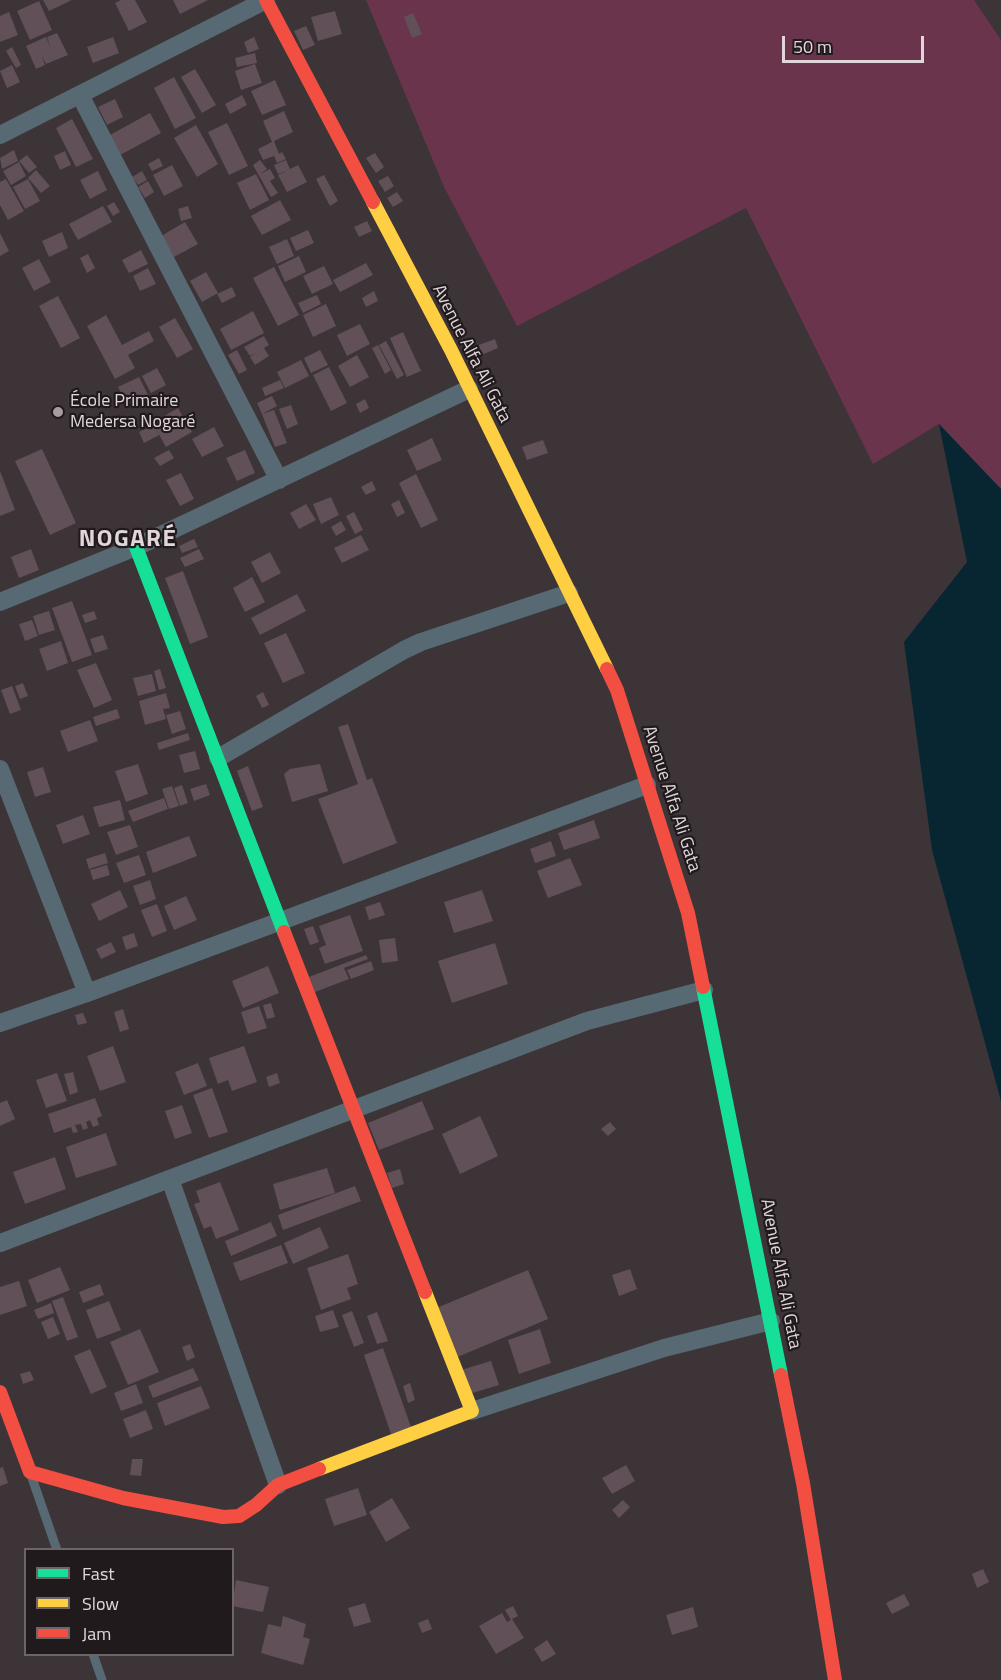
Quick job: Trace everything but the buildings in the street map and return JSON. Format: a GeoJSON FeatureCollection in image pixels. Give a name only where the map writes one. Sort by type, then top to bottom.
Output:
{"type":"FeatureCollection","features":[{"type":"Feature","properties":{"kind":"street"},"geometry":{"type":"LineString","coordinates":[[0,135],[266,0]]}},
{"type":"Feature","properties":{"kind":"street","name":"Avenue Alfa Ali Gata"},"geometry":{"type":"LineString","coordinates":[[266,0],[469,389],[617,690],[688,913],[804,1483],[836,1680]]}},
{"type":"Feature","properties":{"kind":"street"},"geometry":{"type":"LineString","coordinates":[[80,94],[279,480]]}},
{"type":"Feature","properties":{"kind":"street"},"geometry":{"type":"LineString","coordinates":[[0,602],[136,547],[469,389]]}},
{"type":"Feature","properties":{"kind":"street"},"geometry":{"type":"LineString","coordinates":[[136,547],[472,1411]]}},
{"type":"Feature","properties":{"kind":"street"},"geometry":{"type":"LineString","coordinates":[[218,758],[412,646],[569,593]]}},
{"type":"Feature","properties":{"kind":"street"},"geometry":{"type":"LineString","coordinates":[[0,769],[87,993]]}},
{"type":"Feature","properties":{"kind":"street"},"geometry":{"type":"LineString","coordinates":[[0,1023],[87,993],[647,785]]}},
{"type":"Feature","properties":{"kind":"street"},"geometry":{"type":"LineString","coordinates":[[0,1243],[587,1021],[704,990]]}},
{"type":"Feature","properties":{"kind":"street"},"geometry":{"type":"LineString","coordinates":[[170,1179],[278,1485]]}},
{"type":"Feature","properties":{"kind":"street"},"geometry":{"type":"LineString","coordinates":[[0,1392],[30,1472],[123,1498],[222,1517],[239,1516],[256,1505],[278,1485],[472,1411],[664,1348],[771,1321]]}},
{"type":"Feature","properties":{"kind":"lane"},"geometry":{"type":"LineString","coordinates":[[30,1472],[56,1548]]}},
{"type":"Feature","properties":{"kind":"lane"},"geometry":{"type":"LineString","coordinates":[[94,1656],[102,1680]]}},
{"type":"Feature","properties":{"kind":"shaded area"},"geometry":{"type":"Polygon","coordinates":[[[366,0],[974,0],[1001,40],[1001,489],[939,424],[873,464],[746,208],[517,326],[444,187],[366,0]]]}},
{"type":"Feature","properties":{"kind":"water"},"geometry":{"type":"Polygon","coordinates":[[[939,424],[1001,489],[1001,1101],[932,850],[904,642],[967,562],[939,424]]]}},
{"type":"Feature","properties":{"kind":"traffic: fast"},"geometry":{"type":"LineString","coordinates":[[136,547],[284,932]]}},
{"type":"Feature","properties":{"kind":"traffic: fast"},"geometry":{"type":"LineString","coordinates":[[703,987],[781,1375]]}},
{"type":"Feature","properties":{"kind":"traffic: slow"},"geometry":{"type":"LineString","coordinates":[[373,202],[451,350],[607,669]]}},
{"type":"Feature","properties":{"kind":"traffic: slow"},"geometry":{"type":"LineString","coordinates":[[319,1469],[472,1411],[425,1292]]}},
{"type":"Feature","properties":{"kind":"traffic: jam"},"geometry":{"type":"LineString","coordinates":[[266,0],[373,202]]}},
{"type":"Feature","properties":{"kind":"traffic: jam"},"geometry":{"type":"LineString","coordinates":[[607,669],[617,690],[688,913],[703,987]]}},
{"type":"Feature","properties":{"kind":"traffic: jam"},"geometry":{"type":"LineString","coordinates":[[284,932],[425,1292]]}},
{"type":"Feature","properties":{"kind":"traffic: jam"},"geometry":{"type":"LineString","coordinates":[[781,1375],[803,1483],[835,1680]]}},
{"type":"Feature","properties":{"kind":"traffic: jam"},"geometry":{"type":"LineString","coordinates":[[0,1392],[30,1472],[123,1498],[223,1517],[239,1516],[256,1505],[278,1485],[319,1469]]}},
{"type":"Feature","properties":{"kind":"place","name":"École Primaire Medersa Nogaré"},"geometry":{"type":"Point","coordinates":[58,412]}},
{"type":"Feature","properties":{"kind":"district","name":"NOGARÉ"},"geometry":{"type":"Point","coordinates":[128,540]}}]}
